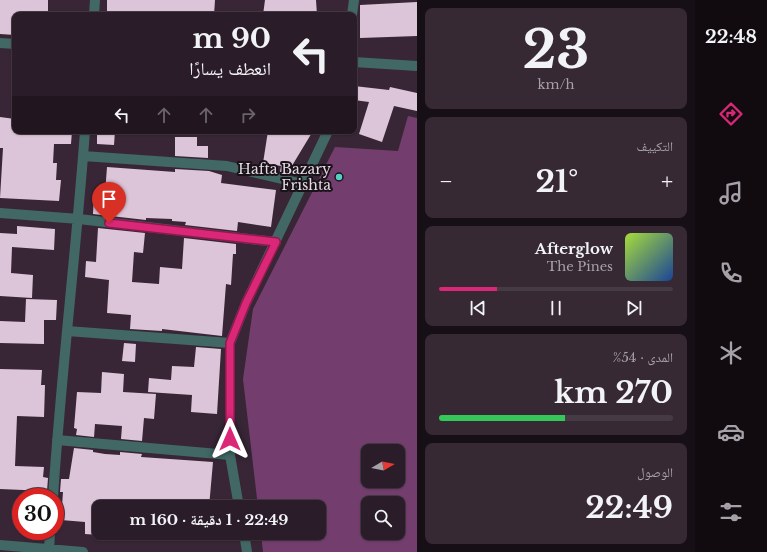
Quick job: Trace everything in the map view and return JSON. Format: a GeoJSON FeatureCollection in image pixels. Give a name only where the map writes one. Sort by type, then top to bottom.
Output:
{"type":"FeatureCollection","features":[{"type":"Feature","properties":{"kind":"street"},"geometry":{"type":"LineString","coordinates":[[94,12],[95,0]]}},
{"type":"Feature","properties":{"kind":"street"},"geometry":{"type":"LineString","coordinates":[[352,12],[354,0]]}},
{"type":"Feature","properties":{"kind":"street"},"geometry":{"type":"LineString","coordinates":[[0,43],[12,44]]}},
{"type":"Feature","properties":{"kind":"street"},"geometry":{"type":"LineString","coordinates":[[357,62],[417,66]]}},
{"type":"Feature","properties":{"kind":"street"},"geometry":{"type":"LineString","coordinates":[[54,488],[67,331],[79,219],[85,134]]}},
{"type":"Feature","properties":{"kind":"street"},"geometry":{"type":"LineString","coordinates":[[238,500],[230,455],[230,343],[246,303],[327,134]]}},
{"type":"Feature","properties":{"kind":"street"},"geometry":{"type":"LineString","coordinates":[[83,156],[227,166],[303,184]]}},
{"type":"Feature","properties":{"kind":"street"},"geometry":{"type":"LineString","coordinates":[[0,213],[79,219],[276,242]]}},
{"type":"Feature","properties":{"kind":"street"},"geometry":{"type":"LineString","coordinates":[[67,331],[230,343]]}},
{"type":"Feature","properties":{"kind":"street"},"geometry":{"type":"LineString","coordinates":[[57,440],[230,455]]}},
{"type":"Feature","properties":{"kind":"street"},"geometry":{"type":"LineString","coordinates":[[49,550],[50,540]]}},
{"type":"Feature","properties":{"kind":"street"},"geometry":{"type":"LineString","coordinates":[[245,540],[247,552]]}},
{"type":"Feature","properties":{"kind":"street"},"geometry":{"type":"LineString","coordinates":[[0,545],[83,552]]}},
{"type":"Feature","properties":{"kind":"shaded area"},"geometry":{"type":"Polygon","coordinates":[[[408,116],[417,118],[417,552],[263,552],[262,540],[326,540],[326,500],[257,500],[243,379],[253,309],[335,147],[398,151],[408,116]]]}},
{"type":"Feature","properties":{"kind":"building"},"geometry":{"type":"Polygon","coordinates":[[[0,0],[48,0],[48,12],[12,12],[12,35],[0,34],[0,0]]]}},
{"type":"Feature","properties":{"kind":"building"},"geometry":{"type":"Polygon","coordinates":[[[107,0],[215,0],[214,12],[107,12],[107,0]]]}},
{"type":"Feature","properties":{"kind":"building"},"geometry":{"type":"Polygon","coordinates":[[[265,0],[316,0],[317,12],[263,12],[265,0]]]}},
{"type":"Feature","properties":{"kind":"building"},"geometry":{"type":"Polygon","coordinates":[[[417,2],[417,36],[360,38],[360,5],[417,2]]]}},
{"type":"Feature","properties":{"kind":"building"},"geometry":{"type":"Polygon","coordinates":[[[357,86],[389,90],[390,87],[417,93],[417,111],[394,106],[382,142],[359,134],[369,102],[357,100],[357,86]]]}},
{"type":"Feature","properties":{"kind":"building"},"geometry":{"type":"Polygon","coordinates":[[[0,117],[12,119],[12,134],[72,134],[71,144],[54,144],[53,163],[57,163],[56,180],[61,180],[59,201],[0,198],[3,148],[0,148],[0,117]]]}},
{"type":"Feature","properties":{"kind":"building"},"geometry":{"type":"Polygon","coordinates":[[[97,134],[115,134],[114,145],[97,144],[97,134]]]}},
{"type":"Feature","properties":{"kind":"building"},"geometry":{"type":"Polygon","coordinates":[[[268,134],[311,134],[287,174],[280,172],[281,166],[263,163],[268,134]]]}},
{"type":"Feature","properties":{"kind":"building"},"geometry":{"type":"Polygon","coordinates":[[[175,137],[197,137],[197,146],[208,146],[208,158],[175,156],[175,137]]]}},
{"type":"Feature","properties":{"kind":"building"},"geometry":{"type":"Polygon","coordinates":[[[107,167],[175,172],[175,169],[209,171],[222,175],[221,183],[276,190],[271,227],[238,222],[237,231],[185,225],[186,222],[172,221],[172,219],[146,218],[146,220],[93,214],[94,193],[105,194],[107,167]]]}},
{"type":"Feature","properties":{"kind":"building"},"geometry":{"type":"Polygon","coordinates":[[[17,226],[55,229],[54,250],[12,247],[11,273],[33,275],[32,298],[0,296],[0,233],[17,234],[17,226]]]}},
{"type":"Feature","properties":{"kind":"building"},"geometry":{"type":"Polygon","coordinates":[[[98,228],[145,233],[143,253],[134,252],[132,282],[159,284],[160,267],[182,269],[184,238],[236,244],[236,254],[233,254],[231,285],[226,284],[222,336],[162,329],[162,331],[130,329],[131,315],[107,313],[109,280],[85,277],[86,261],[96,262],[98,228]]]}},
{"type":"Feature","properties":{"kind":"building"},"geometry":{"type":"Polygon","coordinates":[[[26,299],[57,300],[56,320],[44,320],[44,344],[0,343],[0,321],[25,322],[26,299]]]}},
{"type":"Feature","properties":{"kind":"building"},"geometry":{"type":"Polygon","coordinates":[[[124,343],[136,344],[135,362],[122,361],[124,343]]]}},
{"type":"Feature","properties":{"kind":"building"},"geometry":{"type":"Polygon","coordinates":[[[196,347],[221,349],[217,414],[191,412],[192,395],[148,392],[149,378],[171,380],[172,366],[194,367],[196,347]]]}},
{"type":"Feature","properties":{"kind":"building"},"geometry":{"type":"Polygon","coordinates":[[[0,369],[42,370],[41,385],[45,385],[44,417],[17,416],[15,466],[44,467],[43,477],[48,478],[47,488],[0,489],[0,369]]]}},
{"type":"Feature","properties":{"kind":"building"},"geometry":{"type":"Polygon","coordinates":[[[102,372],[124,374],[123,392],[156,394],[154,419],[144,418],[142,441],[121,439],[122,426],[95,424],[94,437],[76,435],[77,429],[74,428],[77,392],[101,393],[102,372]]]}},
{"type":"Feature","properties":{"kind":"building"},"geometry":{"type":"Polygon","coordinates":[[[74,448],[93,450],[93,452],[105,454],[120,455],[120,452],[142,454],[141,457],[213,462],[210,500],[92,500],[92,534],[85,534],[85,522],[64,520],[64,488],[60,488],[61,479],[69,479],[74,448]]]}},
{"type":"Feature","properties":{"kind":"place","name":"Hafta Bazary Frishta"},"geometry":{"type":"Point","coordinates":[339,177]}},
{"type":"Feature","properties":{"kind":"route"},"geometry":{"type":"LineString","coordinates":[[109,223],[276,242],[246,303],[230,343],[230,439]]}}]}
